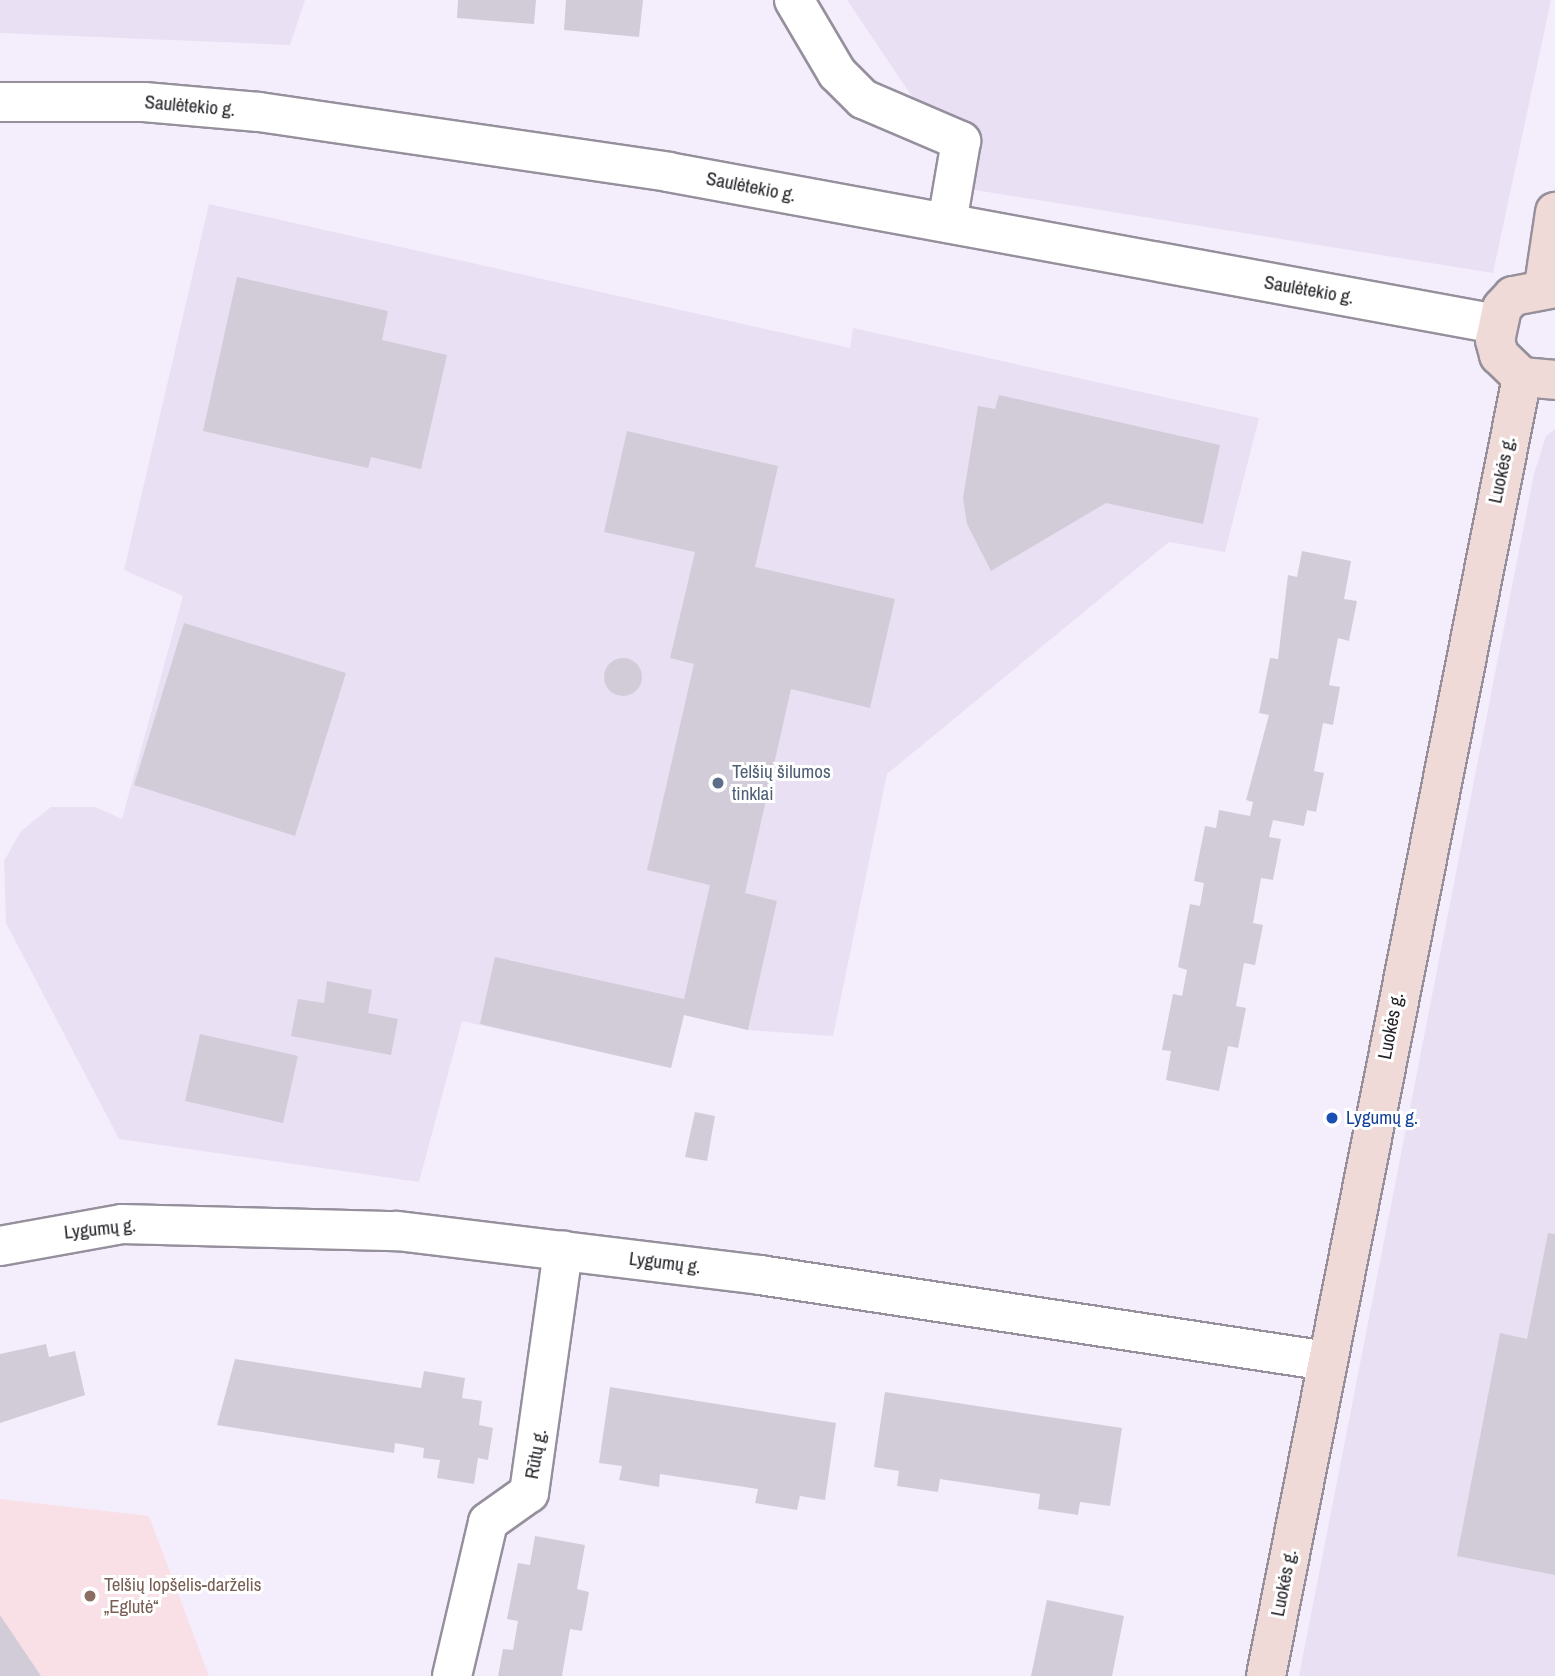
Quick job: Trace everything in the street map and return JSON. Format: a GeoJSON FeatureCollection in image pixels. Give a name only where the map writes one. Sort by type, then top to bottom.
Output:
{"type":"FeatureCollection","features":[{"type":"Feature","properties":{"kind":"main road"},"geometry":{"type":"LineString","coordinates":[[1496,324],[1513,296],[1550,287],[1555,212]]}},
{"type":"Feature","properties":{"kind":"main road","name":"Luokės g."},"geometry":{"type":"LineString","coordinates":[[1266,1676],[1327,1360],[1539,379],[1499,355],[1496,324]]}},
{"type":"Feature","properties":{"kind":"street"},"geometry":{"type":"LineString","coordinates":[[794,0],[837,73],[863,99],[961,141],[947,223]]}},
{"type":"Feature","properties":{"kind":"street","name":"Saulėtekio g."},"geometry":{"type":"LineString","coordinates":[[0,102],[144,102],[260,113],[668,172],[1496,324]]}},
{"type":"Feature","properties":{"kind":"street","name":"Lygumų g."},"geometry":{"type":"LineString","coordinates":[[0,1246],[122,1224],[274,1225],[563,1250],[1327,1360]]}},
{"type":"Feature","properties":{"kind":"street","name":"Rūtų g."},"geometry":{"type":"LineString","coordinates":[[452,1676],[488,1522],[529,1493],[563,1250]]}},
{"type":"Feature","properties":{"kind":"shaded area"},"geometry":{"type":"Polygon","coordinates":[[[0,0],[305,0],[290,45],[0,33],[0,0]]]}},
{"type":"Feature","properties":{"kind":"shaded area"},"geometry":{"type":"Polygon","coordinates":[[[847,0],[1551,0],[1493,273],[975,190],[847,0]]]}},
{"type":"Feature","properties":{"kind":"shaded area"},"geometry":{"type":"Polygon","coordinates":[[[209,204],[850,348],[853,328],[1259,418],[1225,552],[1169,542],[887,774],[833,1036],[748,1030],[684,1015],[671,1068],[462,1021],[419,1182],[119,1139],[6,923],[4,861],[21,831],[51,807],[95,807],[122,819],[183,596],[124,570],[209,204]]]}},
{"type":"Feature","properties":{"kind":"shaded area"},"geometry":{"type":"Polygon","coordinates":[[[1555,429],[1555,1676],[1299,1676],[1534,474],[1546,436],[1555,429]]]}},
{"type":"Feature","properties":{"kind":"shaded area","name":"Telšių lopšelis-darželis „Eglutė“"},"geometry":{"type":"Polygon","coordinates":[[[0,1499],[149,1516],[209,1676],[0,1676],[0,1499]]]}},
{"type":"Feature","properties":{"kind":"building"},"geometry":{"type":"Polygon","coordinates":[[[458,0],[536,0],[534,24],[457,18],[458,0]]]}},
{"type":"Feature","properties":{"kind":"building"},"geometry":{"type":"Polygon","coordinates":[[[566,0],[643,0],[639,37],[564,30],[566,0]]]}},
{"type":"Feature","properties":{"kind":"building"},"geometry":{"type":"Polygon","coordinates":[[[237,277],[388,311],[382,340],[447,355],[421,469],[371,457],[368,468],[203,431],[237,277]]]}},
{"type":"Feature","properties":{"kind":"building"},"geometry":{"type":"Polygon","coordinates":[[[999,395],[1220,445],[1203,524],[1106,503],[991,571],[967,524],[963,498],[978,406],[995,409],[999,395]]]}},
{"type":"Feature","properties":{"kind":"building"},"geometry":{"type":"Polygon","coordinates":[[[627,431],[778,466],[755,567],[895,599],[870,708],[791,689],[745,893],[777,901],[748,1030],[684,1015],[671,1068],[480,1024],[495,957],[684,999],[710,885],[647,870],[694,664],[670,658],[695,552],[604,532],[627,431]]]}},
{"type":"Feature","properties":{"kind":"building"},"geometry":{"type":"Polygon","coordinates":[[[1302,551],[1351,561],[1344,599],[1357,601],[1349,641],[1338,638],[1329,685],[1340,687],[1333,725],[1323,723],[1314,771],[1324,773],[1316,812],[1307,810],[1304,826],[1273,820],[1269,837],[1281,839],[1273,880],[1261,878],[1253,923],[1263,925],[1255,965],[1244,963],[1236,1006],[1246,1008],[1238,1048],[1228,1046],[1219,1091],[1166,1080],[1171,1051],[1162,1050],[1173,994],[1182,996],[1187,970],[1178,967],[1190,904],[1200,906],[1204,883],[1194,881],[1205,826],[1216,828],[1219,810],[1250,816],[1253,802],[1246,800],[1269,715],[1259,713],[1270,658],[1278,659],[1288,575],[1297,577],[1302,551]]]}},
{"type":"Feature","properties":{"kind":"building"},"geometry":{"type":"Polygon","coordinates":[[[184,623],[346,673],[295,836],[134,785],[184,623]]]}},
{"type":"Feature","properties":{"kind":"building"},"geometry":{"type":"Polygon","coordinates":[[[623,658],[636,664],[642,677],[636,690],[623,696],[610,690],[604,677],[610,664],[623,658]]]}},
{"type":"Feature","properties":{"kind":"building"},"geometry":{"type":"Polygon","coordinates":[[[327,981],[372,990],[368,1013],[398,1019],[391,1055],[291,1036],[298,999],[324,1003],[327,981]]]}},
{"type":"Feature","properties":{"kind":"building"},"geometry":{"type":"Polygon","coordinates":[[[200,1034],[298,1056],[283,1123],[185,1101],[200,1034]]]}},
{"type":"Feature","properties":{"kind":"building"},"geometry":{"type":"Polygon","coordinates":[[[695,1112],[715,1116],[707,1161],[685,1157],[695,1112]]]}},
{"type":"Feature","properties":{"kind":"building"},"geometry":{"type":"Polygon","coordinates":[[[1548,1233],[1555,1234],[1555,1575],[1457,1556],[1500,1333],[1527,1339],[1548,1233]]]}},
{"type":"Feature","properties":{"kind":"building"},"geometry":{"type":"Polygon","coordinates":[[[46,1344],[49,1357],[75,1351],[85,1395],[0,1423],[0,1354],[46,1344]]]}},
{"type":"Feature","properties":{"kind":"building"},"geometry":{"type":"Polygon","coordinates":[[[235,1359],[421,1388],[424,1371],[465,1378],[462,1398],[482,1401],[479,1425],[493,1428],[488,1460],[478,1458],[474,1484],[437,1478],[440,1460],[423,1458],[424,1448],[395,1443],[394,1453],[217,1425],[235,1359]]]}},
{"type":"Feature","properties":{"kind":"building"},"geometry":{"type":"Polygon","coordinates":[[[610,1387],[836,1423],[825,1500],[800,1496],[797,1510],[755,1503],[758,1489],[660,1474],[659,1487],[619,1480],[622,1466],[599,1463],[610,1387]]]}},
{"type":"Feature","properties":{"kind":"building"},"geometry":{"type":"Polygon","coordinates":[[[885,1392],[1122,1428],[1110,1506],[1080,1502],[1078,1515],[1038,1509],[1040,1494],[940,1479],[938,1492],[897,1486],[899,1471],[874,1467],[885,1392]]]}},
{"type":"Feature","properties":{"kind":"building"},"geometry":{"type":"Polygon","coordinates":[[[535,1536],[585,1545],[577,1589],[589,1592],[582,1631],[570,1629],[562,1676],[498,1676],[503,1649],[513,1650],[518,1621],[507,1619],[518,1563],[530,1565],[535,1536]]]}},
{"type":"Feature","properties":{"kind":"building"},"geometry":{"type":"Polygon","coordinates":[[[1047,1600],[1124,1616],[1112,1676],[1031,1676],[1047,1600]]]}},
{"type":"Feature","properties":{"kind":"building"},"geometry":{"type":"Polygon","coordinates":[[[0,1615],[41,1676],[0,1676],[0,1615]]]}},
{"type":"Feature","properties":{"kind":"place","name":"Telšių šilumos tinklai"},"geometry":{"type":"Point","coordinates":[718,783]}},
{"type":"Feature","properties":{"kind":"place","name":"Lygumų g."},"geometry":{"type":"Point","coordinates":[1332,1118]}},
{"type":"Feature","properties":{"kind":"place","name":"Telšių lopšelis-darželis „Eglutė“"},"geometry":{"type":"Point","coordinates":[90,1596]}}]}
